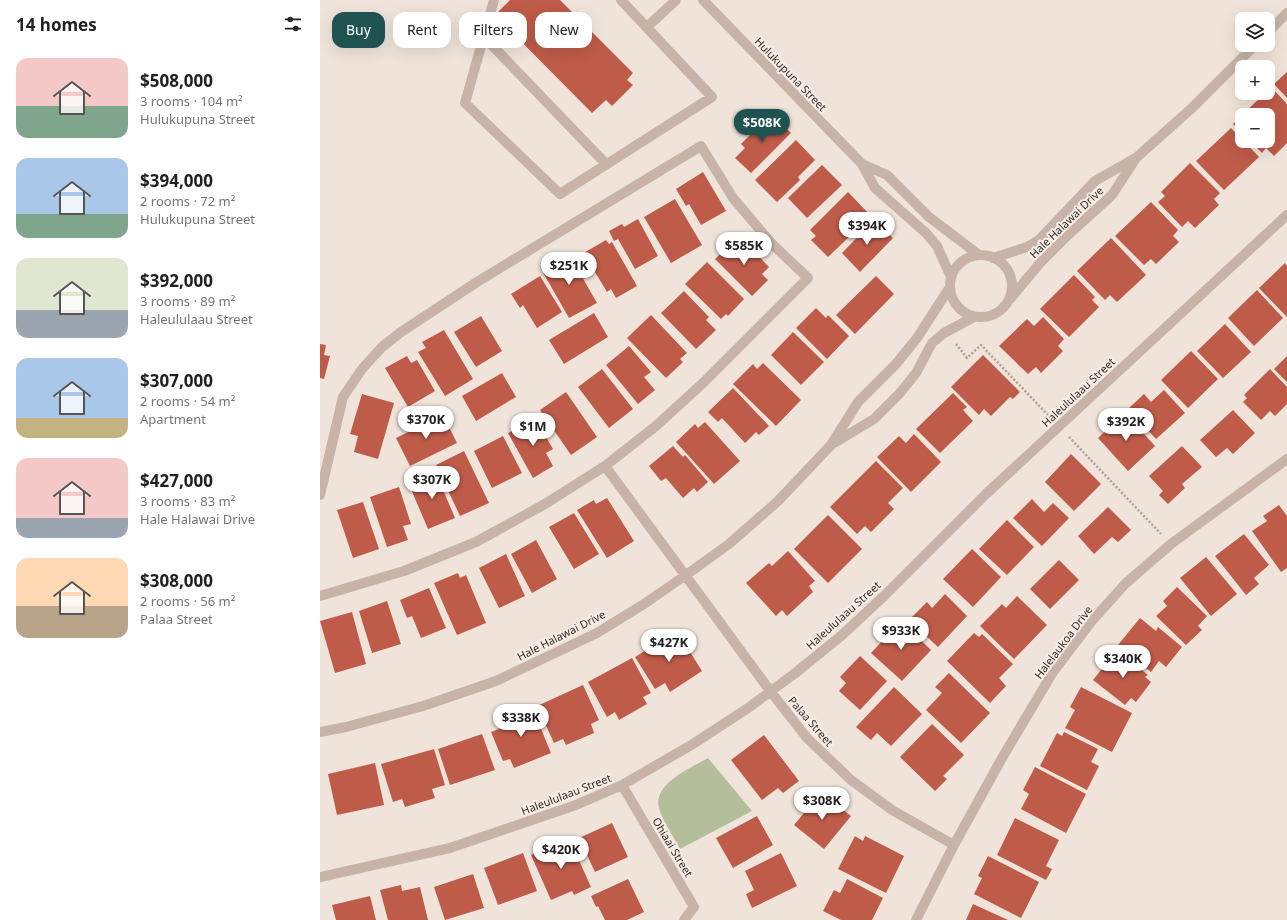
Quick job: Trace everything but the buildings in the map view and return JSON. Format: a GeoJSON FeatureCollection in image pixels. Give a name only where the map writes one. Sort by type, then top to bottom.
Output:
{"type":"FeatureCollection","features":[{"type":"Feature","properties":{"kind":"street"},"geometry":{"type":"LineString","coordinates":[[491,12],[494,0]]}},
{"type":"Feature","properties":{"kind":"street"},"geometry":{"type":"LineString","coordinates":[[481,48],[465,103],[560,194],[712,97],[621,0]]}},
{"type":"Feature","properties":{"kind":"street"},"geometry":{"type":"LineString","coordinates":[[647,27],[676,0]]}},
{"type":"Feature","properties":{"kind":"street","name":"Hulukupuna Street"},"geometry":{"type":"LineString","coordinates":[[703,0],[862,164],[875,188],[926,233],[937,246],[950,282]]}},
{"type":"Feature","properties":{"kind":"street"},"geometry":{"type":"LineString","coordinates":[[1275,25],[1287,13]]}},
{"type":"Feature","properties":{"kind":"street"},"geometry":{"type":"LineString","coordinates":[[495,48],[606,164]]}},
{"type":"Feature","properties":{"kind":"street","name":"Hale Halawai Drive"},"geometry":{"type":"LineString","coordinates":[[993,258],[1027,247],[1039,240],[1095,181],[1137,156],[1192,108],[1248,52]]}},
{"type":"Feature","properties":{"kind":"street"},"geometry":{"type":"LineString","coordinates":[[320,495],[343,397],[362,369],[382,347],[401,332],[477,282],[701,146],[733,198],[772,244],[808,278],[704,382],[656,426],[605,466],[546,504],[476,542],[404,571],[320,596]]}},
{"type":"Feature","properties":{"kind":"street","name":"Hale Halawai Drive"},"geometry":{"type":"LineString","coordinates":[[1008,301],[1041,262],[1068,234],[1112,195],[1137,156]]}},
{"type":"Feature","properties":{"kind":"street","name":"Hulukupuna Street"},"geometry":{"type":"LineString","coordinates":[[862,164],[887,175],[929,217],[979,255]]}},
{"type":"Feature","properties":{"kind":"street","name":"Haleululaau Street"},"geometry":{"type":"LineString","coordinates":[[320,877],[450,848],[576,805],[622,785],[693,744],[771,692],[840,636],[884,596],[986,494],[1287,215]]}},
{"type":"Feature","properties":{"kind":"street"},"geometry":{"type":"LineString","coordinates":[[983,255],[993,258],[1002,264],[1009,272],[1012,282],[1012,292],[1008,301],[1002,309],[994,315],[984,318],[964,313],[957,306],[952,297],[950,282],[956,267],[963,260],[973,256],[983,255]]}},
{"type":"Feature","properties":{"kind":"street","name":"Hale Halawai Drive"},"geometry":{"type":"LineString","coordinates":[[320,732],[346,727],[423,706],[496,681],[597,633],[686,576],[729,544],[778,501],[831,446],[858,402],[896,364],[917,338],[950,282]]}},
{"type":"Feature","properties":{"kind":"street","name":"Hale Halawai Drive"},"geometry":{"type":"LineString","coordinates":[[831,446],[874,418],[900,393],[916,373],[932,343],[944,333],[974,316]]}},
{"type":"Feature","properties":{"kind":"street","name":"Halelaukoa Drive"},"geometry":{"type":"LineString","coordinates":[[916,920],[1002,758],[1053,672],[1091,622],[1125,584],[1171,544],[1287,458]]}},
{"type":"Feature","properties":{"kind":"street","name":"Palaa Street"},"geometry":{"type":"LineString","coordinates":[[605,466],[771,692],[807,738],[851,780],[892,810],[954,846]]}},
{"type":"Feature","properties":{"kind":"street","name":"Ohiaai Street"},"geometry":{"type":"LineString","coordinates":[[622,785],[694,907],[684,920]]}},
{"type":"Feature","properties":{"kind":"green space"},"geometry":{"type":"Polygon","coordinates":[[[708,758],[752,811],[680,849],[663,818],[659,808],[659,799],[667,784],[675,777],[708,758]]]}}]}
